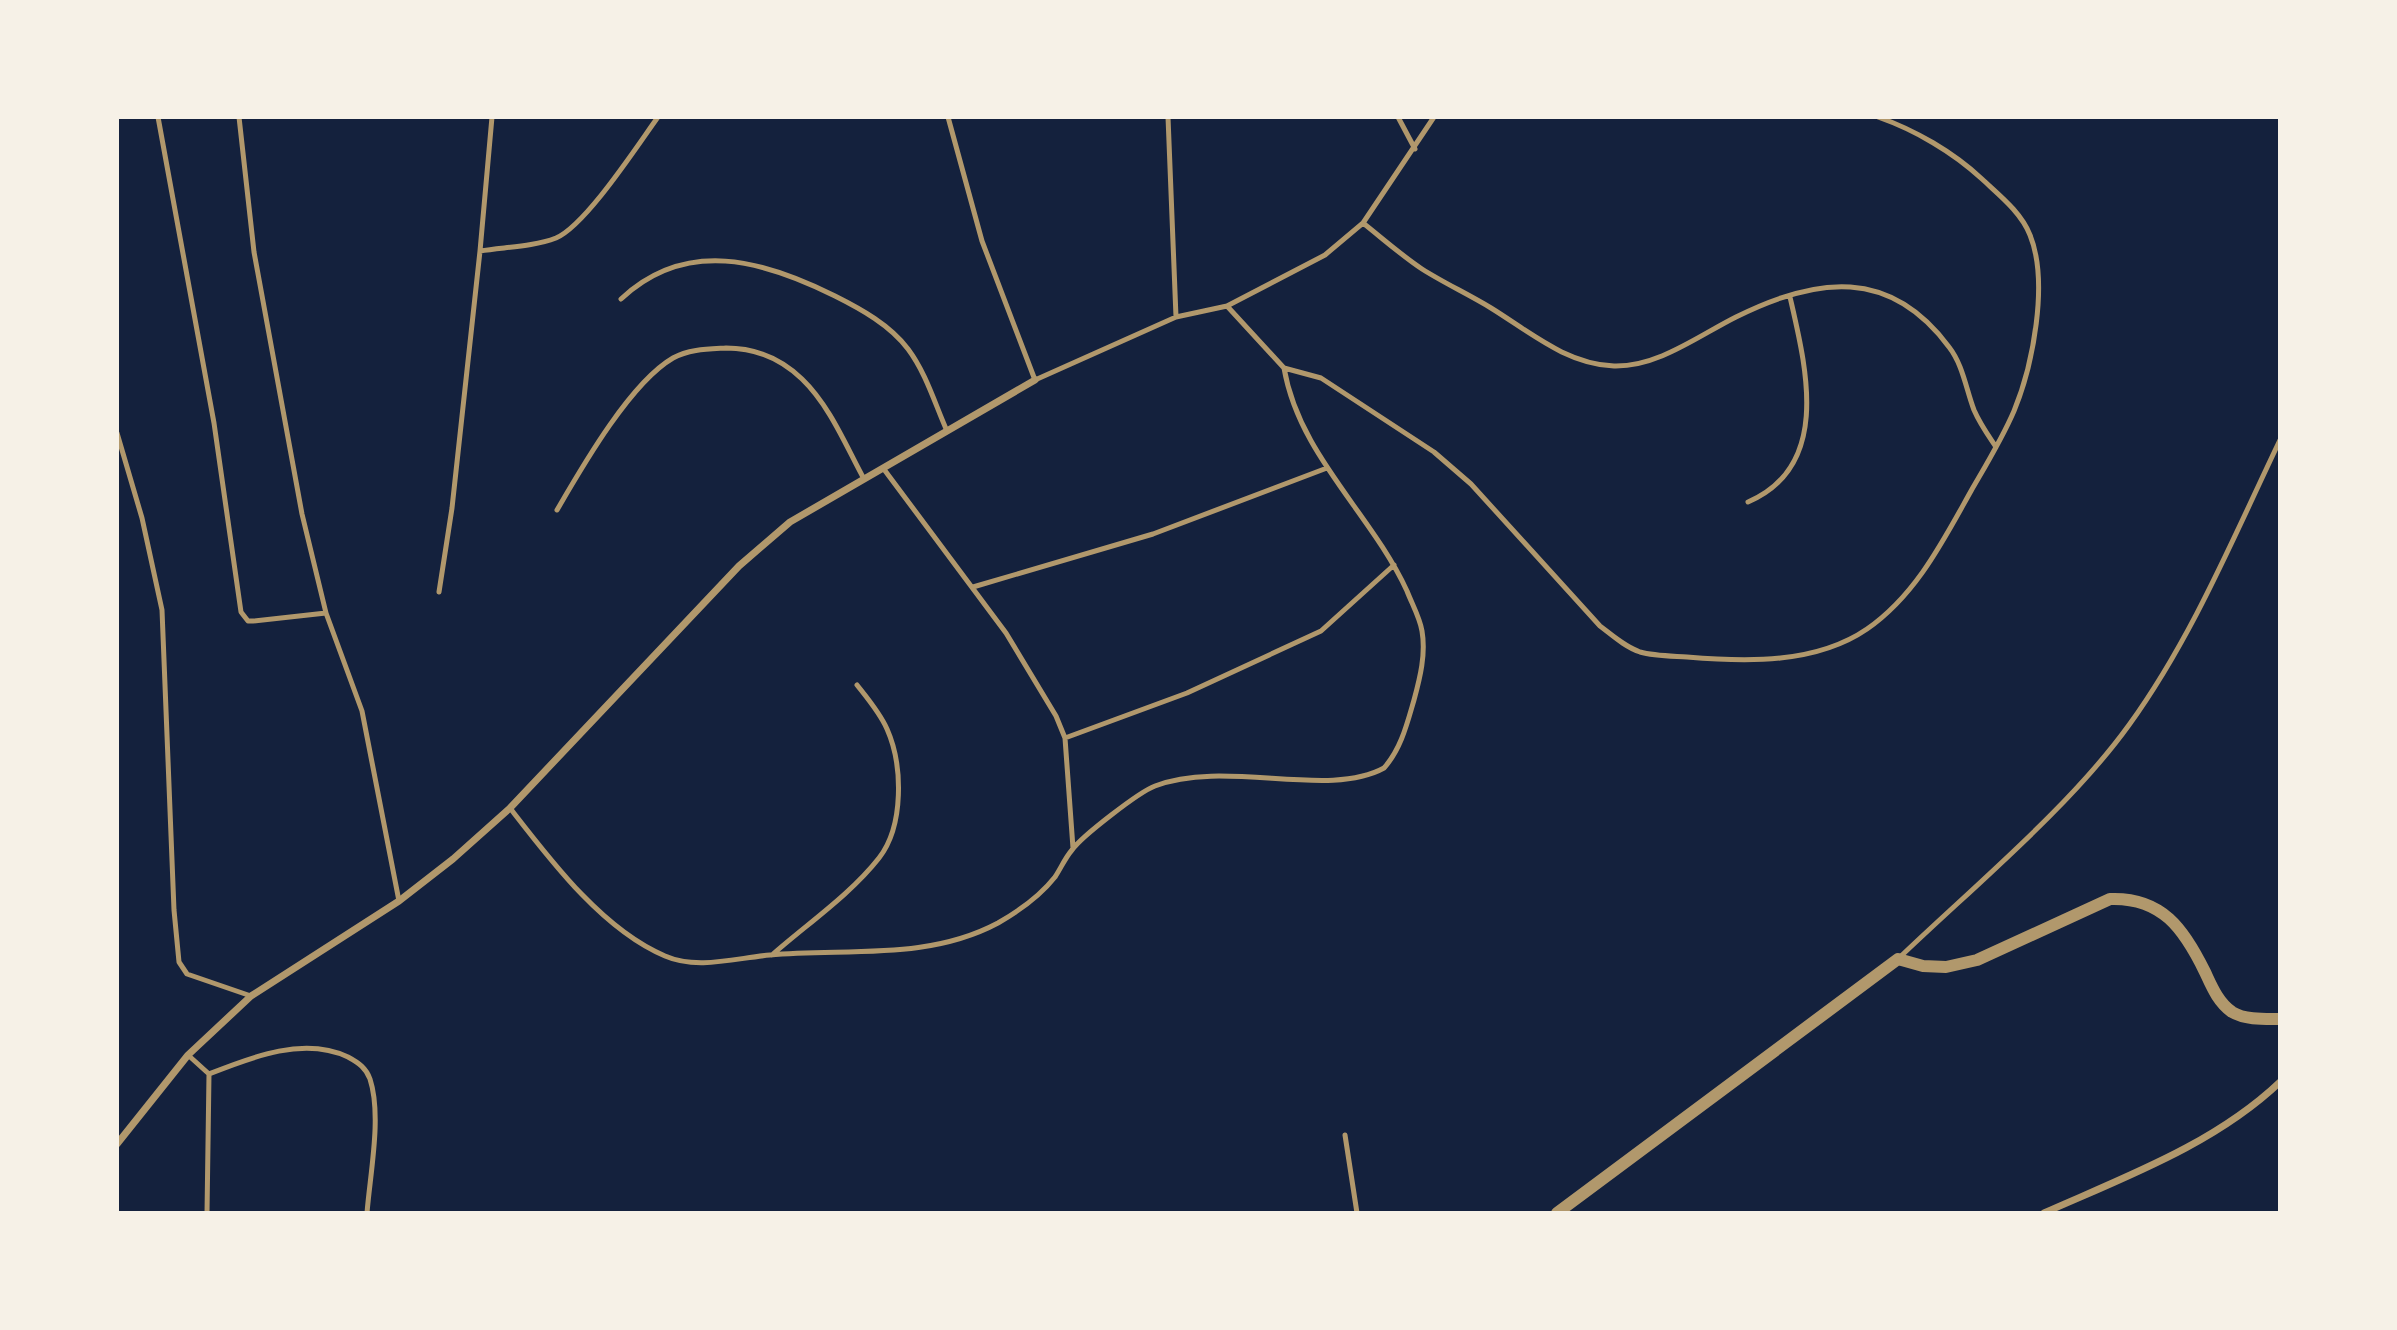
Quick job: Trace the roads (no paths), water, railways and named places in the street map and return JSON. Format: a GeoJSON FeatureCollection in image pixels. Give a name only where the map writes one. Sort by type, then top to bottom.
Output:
{"type":"FeatureCollection","features":[{"type":"Feature","properties":{"kind":"street"},"geometry":{"type":"LineString","coordinates":[[117,1144],[188,1055],[251,996],[399,901],[453,859],[510,808],[739,566],[790,522],[1035,380]]}},
{"type":"Feature","properties":{"kind":"street"},"geometry":{"type":"LineString","coordinates":[[1558,1213],[1898,959],[1923,966],[1946,967],[1977,960],[2110,899],[2132,898],[2170,918],[2194,949],[2217,996],[2233,1012],[2258,1019],[2280,1019]]}},
{"type":"Feature","properties":{"kind":"street"},"geometry":{"type":"LineString","coordinates":[[2044,1213],[2177,1153],[2279,1084]]}},
{"type":"Feature","properties":{"kind":"lane"},"geometry":{"type":"LineString","coordinates":[[158,117],[214,423],[241,612],[248,621],[326,613]]}},
{"type":"Feature","properties":{"kind":"lane"},"geometry":{"type":"LineString","coordinates":[[239,117],[254,252],[302,514],[326,613],[362,711],[399,901]]}},
{"type":"Feature","properties":{"kind":"lane"},"geometry":{"type":"LineString","coordinates":[[439,592],[452,508],[492,117]]}},
{"type":"Feature","properties":{"kind":"lane"},"geometry":{"type":"LineString","coordinates":[[480,251],[545,241],[565,232],[596,199],[658,117]]}},
{"type":"Feature","properties":{"kind":"lane"},"geometry":{"type":"LineString","coordinates":[[1168,117],[1176,317]]}},
{"type":"Feature","properties":{"kind":"lane"},"geometry":{"type":"LineString","coordinates":[[1398,117],[1415,149]]}},
{"type":"Feature","properties":{"kind":"lane"},"geometry":{"type":"LineString","coordinates":[[948,118],[982,241],[1035,380],[1176,317],[1227,306],[1325,255],[1363,223],[1434,117]]}},
{"type":"Feature","properties":{"kind":"lane"},"geometry":{"type":"LineString","coordinates":[[1284,368],[1321,378],[1434,452],[1471,484],[1600,626],[1640,652],[1669,656],[1760,659],[1796,656],[1844,643],[1896,606],[1928,566],[1996,447],[2014,410],[2030,351],[2039,296],[2038,260],[2029,233],[2013,208],[1971,169],[1926,139],[1878,117]]}},
{"type":"Feature","properties":{"kind":"lane"},"geometry":{"type":"LineString","coordinates":[[1363,223],[1422,269],[1550,346],[1573,358],[1597,364],[1631,365],[1658,358],[1739,316],[1826,287],[1855,285],[1878,290],[1905,303],[1951,348],[1975,412],[1996,447]]}},
{"type":"Feature","properties":{"kind":"lane"},"geometry":{"type":"LineString","coordinates":[[621,299],[651,274],[676,265],[718,261],[740,263],[796,276],[857,308],[883,325],[907,348],[947,432]]}},
{"type":"Feature","properties":{"kind":"lane"},"geometry":{"type":"LineString","coordinates":[[1748,502],[1780,483],[1799,451],[1808,400],[1807,375],[1790,297]]}},
{"type":"Feature","properties":{"kind":"lane"},"geometry":{"type":"LineString","coordinates":[[510,808],[605,918],[666,957],[695,962],[772,955],[869,953],[922,947],[961,937],[997,923],[1039,895],[1073,848],[1146,789],[1191,776],[1348,778],[1364,776],[1384,768],[1399,746],[1406,729],[1424,649],[1422,628],[1394,565],[1327,468],[1294,412],[1284,368],[1227,306]]}},
{"type":"Feature","properties":{"kind":"lane"},"geometry":{"type":"LineString","coordinates":[[557,510],[579,472],[626,406],[652,376],[673,358],[693,350],[746,348],[772,356],[802,379],[820,399],[864,479]]}},
{"type":"Feature","properties":{"kind":"lane"},"geometry":{"type":"LineString","coordinates":[[117,433],[142,518],[162,610],[170,844],[180,962],[187,974],[251,996]]}},
{"type":"Feature","properties":{"kind":"lane"},"geometry":{"type":"LineString","coordinates":[[1898,959],[2064,798],[2128,726],[2197,611],[2280,440]]}},
{"type":"Feature","properties":{"kind":"lane"},"geometry":{"type":"LineString","coordinates":[[883,468],[973,587],[1041,690],[1065,738],[1073,848]]}},
{"type":"Feature","properties":{"kind":"lane"},"geometry":{"type":"LineString","coordinates":[[973,587],[1153,534],[1327,468]]}},
{"type":"Feature","properties":{"kind":"lane"},"geometry":{"type":"LineString","coordinates":[[1065,738],[1187,693],[1321,631],[1394,565]]}},
{"type":"Feature","properties":{"kind":"lane"},"geometry":{"type":"LineString","coordinates":[[772,955],[865,874],[881,855],[890,834],[897,800],[894,751],[881,715],[857,685]]}},
{"type":"Feature","properties":{"kind":"lane"},"geometry":{"type":"LineString","coordinates":[[209,1074],[268,1054],[306,1048],[335,1052],[359,1063],[371,1081],[374,1101],[367,1213]]}},
{"type":"Feature","properties":{"kind":"lane"},"geometry":{"type":"LineString","coordinates":[[188,1055],[209,1074],[207,1213]]}},
{"type":"Feature","properties":{"kind":"lane"},"geometry":{"type":"LineString","coordinates":[[1345,1135],[1357,1213]]}}]}
